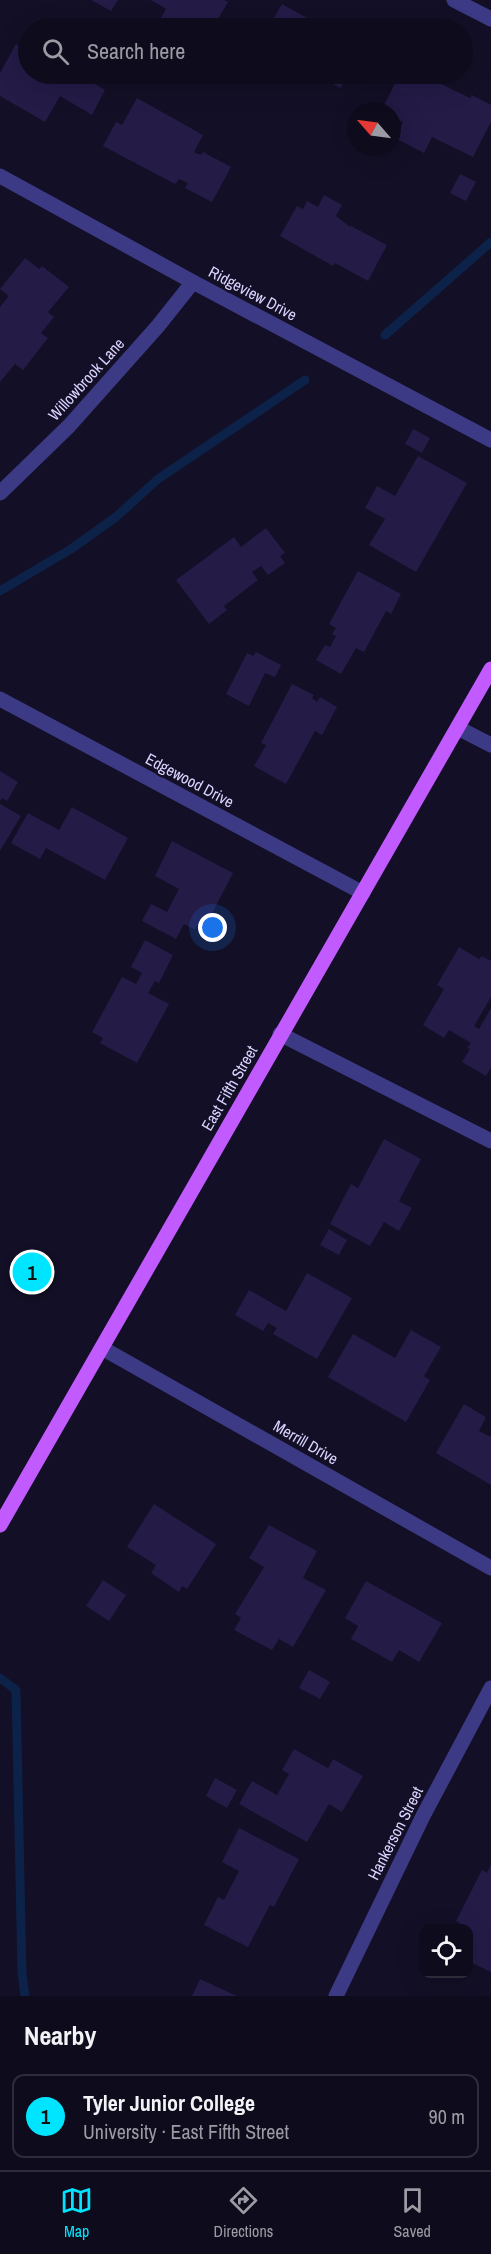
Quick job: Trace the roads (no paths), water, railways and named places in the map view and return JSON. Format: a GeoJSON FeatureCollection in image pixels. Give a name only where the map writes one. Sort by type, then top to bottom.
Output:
{"type":"FeatureCollection","features":[{"type":"Feature","properties":{"kind":"main road","name":"East Fifth Street"},"geometry":{"type":"LineString","coordinates":[[0,1525],[491,669]]}},
{"type":"Feature","properties":{"kind":"street"},"geometry":{"type":"LineString","coordinates":[[454,0],[491,20]]}},
{"type":"Feature","properties":{"kind":"street","name":"Ridgeview Drive"},"geometry":{"type":"LineString","coordinates":[[0,176],[193,282],[491,440]]}},
{"type":"Feature","properties":{"kind":"street","name":"Willowbrook Lane"},"geometry":{"type":"LineString","coordinates":[[0,493],[69,426],[158,326],[193,282]]}},
{"type":"Feature","properties":{"kind":"street","name":"Edgewood Drive"},"geometry":{"type":"LineString","coordinates":[[0,699],[363,893]]}},
{"type":"Feature","properties":{"kind":"street"},"geometry":{"type":"LineString","coordinates":[[458,728],[491,745]]}},
{"type":"Feature","properties":{"kind":"street"},"geometry":{"type":"LineString","coordinates":[[280,1034],[491,1140]]}},
{"type":"Feature","properties":{"kind":"street","name":"Merrill Drive"},"geometry":{"type":"LineString","coordinates":[[102,1348],[491,1568]]}},
{"type":"Feature","properties":{"kind":"street","name":"Hankerson Street"},"geometry":{"type":"LineString","coordinates":[[336,1996],[418,1827],[491,1688]]}},
{"type":"Feature","properties":{"kind":"waterway"},"geometry":{"type":"LineString","coordinates":[[385,335],[491,242]]}},
{"type":"Feature","properties":{"kind":"waterway"},"geometry":{"type":"LineString","coordinates":[[0,591],[71,549],[116,517],[158,479],[305,380]]}},
{"type":"Feature","properties":{"kind":"waterway"},"geometry":{"type":"LineString","coordinates":[[0,1678],[16,1690],[22,1973],[25,1996]]}},
{"type":"Feature","properties":{"kind":"place","name":"Tyler Junior College"},"geometry":{"type":"Point","coordinates":[32,1272]}}]}
